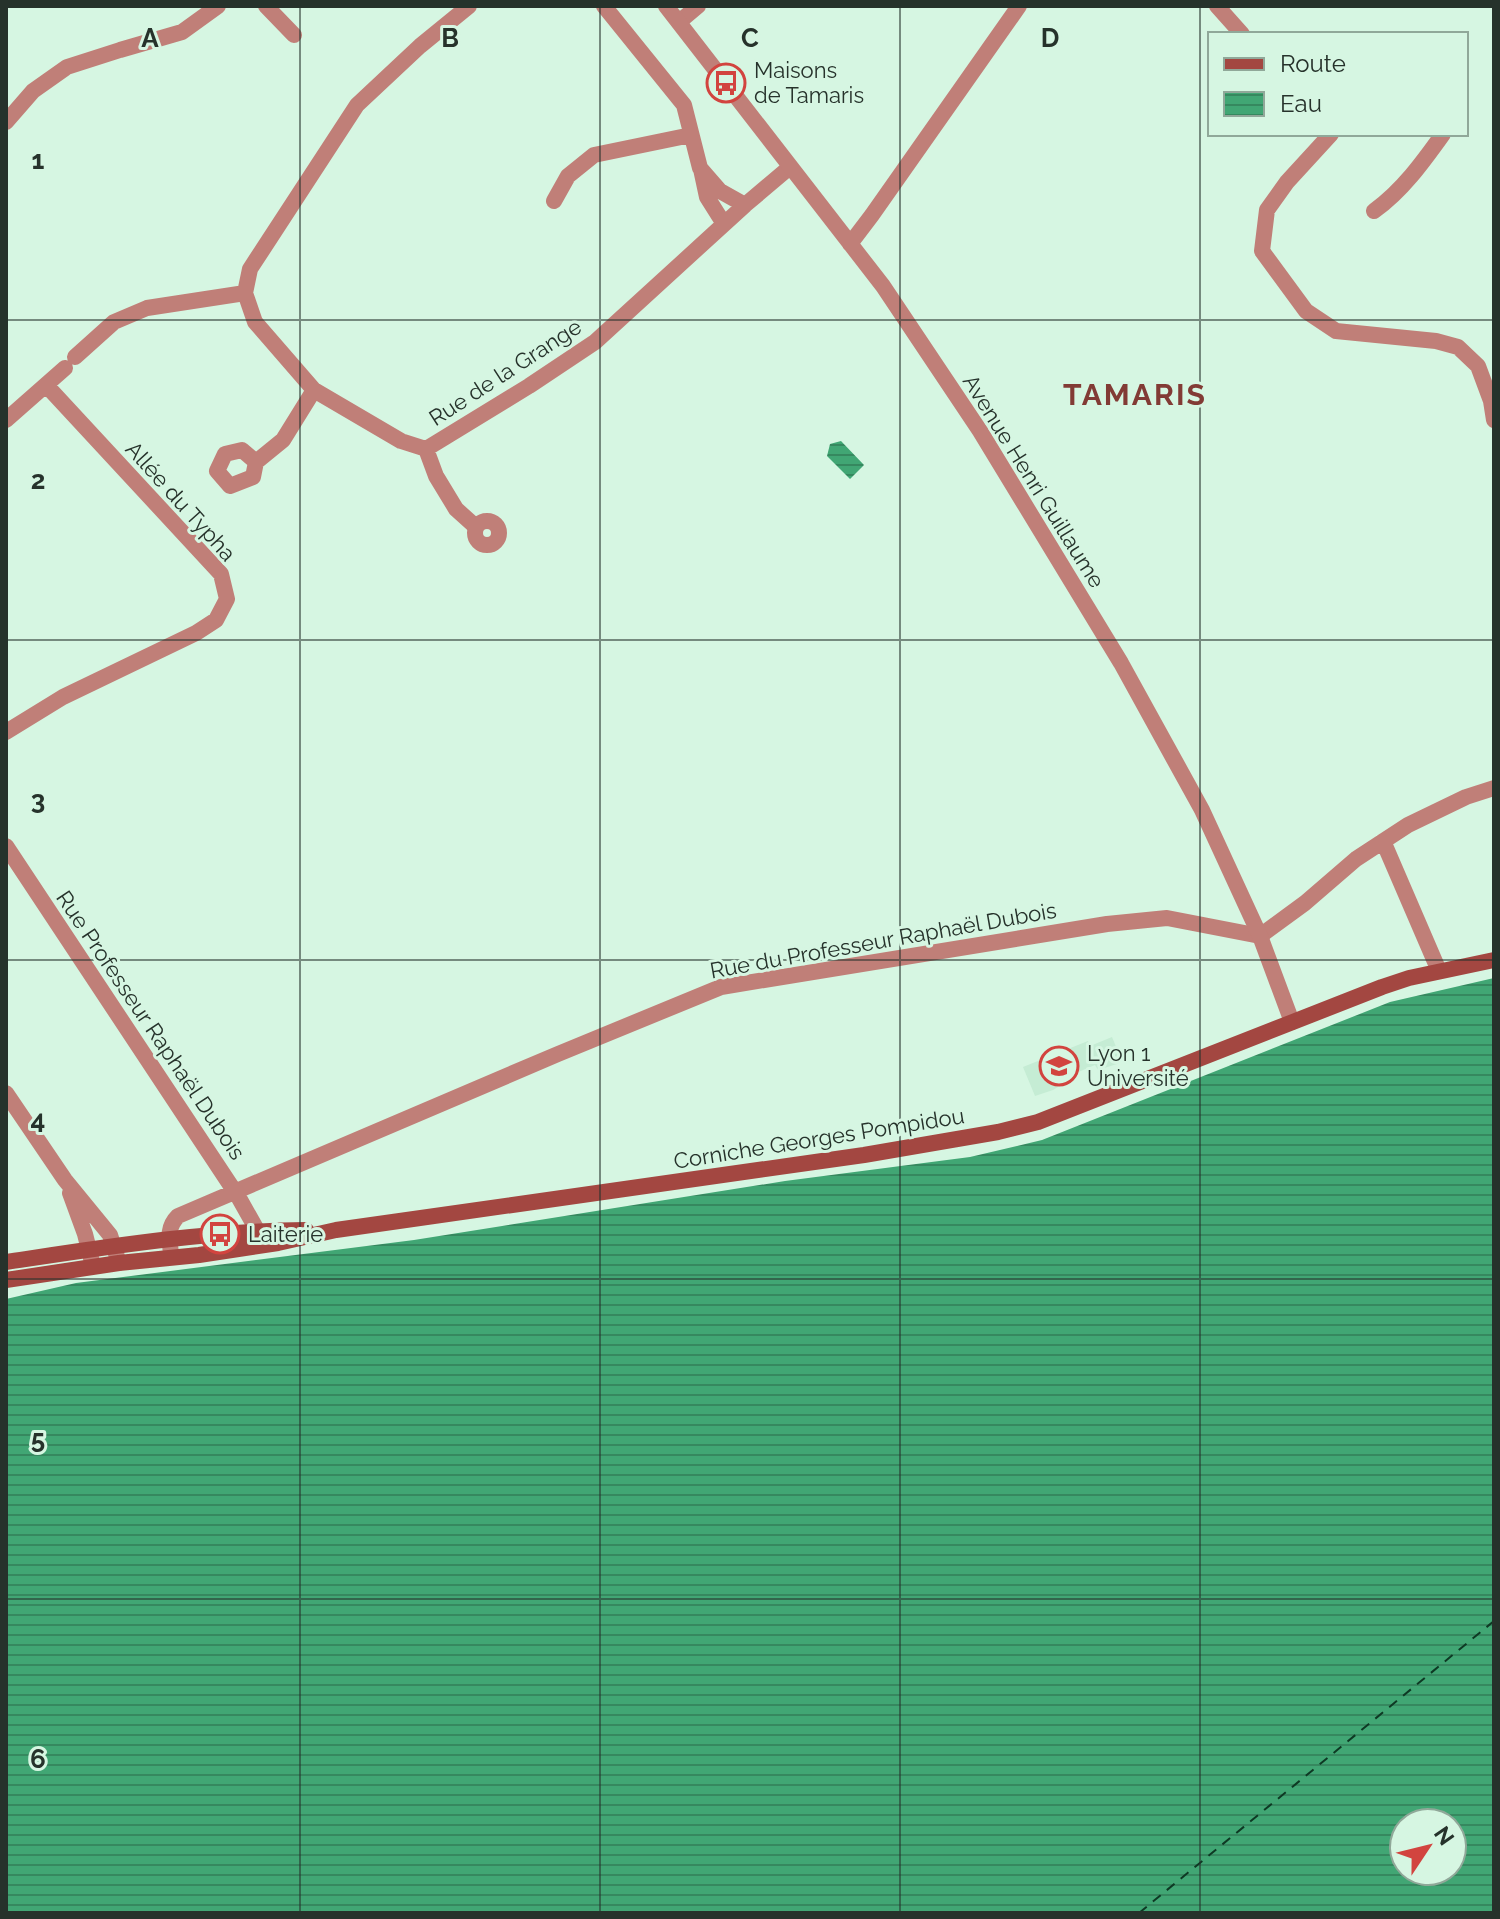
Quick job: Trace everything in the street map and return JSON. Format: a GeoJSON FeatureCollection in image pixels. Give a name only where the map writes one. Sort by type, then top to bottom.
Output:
{"type":"FeatureCollection","features":[{"type":"Feature","properties":{"kind":"main road","name":"Corniche Georges Pompidou"},"geometry":{"type":"LineString","coordinates":[[6,1278],[278,1243],[336,1230],[864,1155],[998,1132],[1038,1122],[1382,987],[1409,978],[1494,960]]}},
{"type":"Feature","properties":{"kind":"main road","name":"Corniche Georges Pompidou"},"geometry":{"type":"LineString","coordinates":[[6,1262],[257,1230],[336,1230]]}},
{"type":"Feature","properties":{"kind":"street"},"geometry":{"type":"LineString","coordinates":[[6,122],[33,91],[67,67],[182,32],[218,6]]}},
{"type":"Feature","properties":{"kind":"street"},"geometry":{"type":"LineString","coordinates":[[266,6],[294,35]]}},
{"type":"Feature","properties":{"kind":"street"},"geometry":{"type":"LineString","coordinates":[[6,420],[114,322],[147,308],[245,293],[250,269],[357,105],[420,46],[469,6]]}},
{"type":"Feature","properties":{"kind":"street"},"geometry":{"type":"LineString","coordinates":[[604,6],[684,105],[707,197],[724,224]]}},
{"type":"Feature","properties":{"kind":"street","name":"Avenue Henri Guillaume"},"geometry":{"type":"LineString","coordinates":[[666,6],[883,286],[980,431],[1121,663],[1202,810],[1260,936],[1292,1022]]}},
{"type":"Feature","properties":{"kind":"street"},"geometry":{"type":"LineString","coordinates":[[679,22],[698,6]]}},
{"type":"Feature","properties":{"kind":"street"},"geometry":{"type":"LineString","coordinates":[[850,244],[1019,6]]}},
{"type":"Feature","properties":{"kind":"street"},"geometry":{"type":"LineString","coordinates":[[1217,6],[1240,32]]}},
{"type":"Feature","properties":{"kind":"street"},"geometry":{"type":"LineString","coordinates":[[554,201],[568,176],[594,155],[691,135]]}},
{"type":"Feature","properties":{"kind":"street"},"geometry":{"type":"LineString","coordinates":[[1329,136],[1287,182],[1267,210],[1262,251],[1306,311],[1336,331],[1436,341],[1458,347],[1478,366],[1491,401],[1494,420]]}},
{"type":"Feature","properties":{"kind":"street"},"geometry":{"type":"LineString","coordinates":[[1374,211],[1410,178],[1442,136]]}},
{"type":"Feature","properties":{"kind":"street","name":"Rue de la Grange"},"geometry":{"type":"LineString","coordinates":[[245,293],[255,322],[314,390],[401,441],[426,449],[595,342],[790,167]]}},
{"type":"Feature","properties":{"kind":"street"},"geometry":{"type":"LineString","coordinates":[[700,168],[720,191],[745,205]]}},
{"type":"Feature","properties":{"kind":"street","name":"Allée du Typha"},"geometry":{"type":"LineString","coordinates":[[6,732],[63,697],[196,633],[216,620],[227,599],[221,574],[46,385]]}},
{"type":"Feature","properties":{"kind":"street"},"geometry":{"type":"LineString","coordinates":[[256,462],[283,440],[314,390]]}},
{"type":"Feature","properties":{"kind":"street"},"geometry":{"type":"LineString","coordinates":[[426,449],[436,476],[456,509],[476,527]]}},
{"type":"Feature","properties":{"kind":"street"},"geometry":{"type":"LineString","coordinates":[[1260,936],[1305,903],[1356,859],[1408,825],[1466,797],[1494,788]]}},
{"type":"Feature","properties":{"kind":"street"},"geometry":{"type":"LineString","coordinates":[[1383,841],[1439,971]]}},
{"type":"Feature","properties":{"kind":"street","name":"Rue Professeur Raphaël Dubois"},"geometry":{"type":"LineString","coordinates":[[6,846],[257,1230]]}},
{"type":"Feature","properties":{"kind":"street","name":"Rue du Professeur Raphaël Dubois"},"geometry":{"type":"LineString","coordinates":[[169,1239],[171,1223],[178,1216],[721,987],[1077,928],[1152,919],[1167,918],[1260,936]]}},
{"type":"Feature","properties":{"kind":"street"},"geometry":{"type":"LineString","coordinates":[[6,1093],[65,1180],[110,1235],[119,1263]]}},
{"type":"Feature","properties":{"kind":"street"},"geometry":{"type":"LineString","coordinates":[[65,1180],[94,1266]]}},
{"type":"Feature","properties":{"kind":"street"},"geometry":{"type":"LineString","coordinates":[[169,1239],[171,1258]]}},
{"type":"Feature","properties":{"kind":"shaded area","name":"Lyon 1 Université"},"geometry":{"type":"Polygon","coordinates":[[[1112,1037],[1122,1061],[1098,1070],[1095,1065],[1057,1081],[1058,1087],[1035,1096],[1023,1067],[1088,1041],[1090,1046],[1112,1037]]]}},
{"type":"Feature","properties":{"kind":"water"},"geometry":{"type":"Polygon","coordinates":[[[841,441],[864,465],[850,479],[827,456],[830,444],[841,441]]]}},
{"type":"Feature","properties":{"kind":"water"},"geometry":{"type":"Polygon","coordinates":[[[1494,978],[1494,1913],[6,1913],[6,1299],[76,1283],[414,1240],[785,1181],[970,1157],[1042,1140],[1390,1002],[1494,978]]]}},
{"type":"Feature","properties":{"kind":"ferry route"},"geometry":{"type":"LineString","coordinates":[[1139,1913],[1494,1621]]}},
{"type":"Feature","properties":{"kind":"place","name":"Maisons de Tamaris"},"geometry":{"type":"Point","coordinates":[726,83]}},
{"type":"Feature","properties":{"kind":"place","name":"Lyon 1 Université"},"geometry":{"type":"Point","coordinates":[1059,1066]}},
{"type":"Feature","properties":{"kind":"place","name":"Laiterie"},"geometry":{"type":"Point","coordinates":[220,1234]}},
{"type":"Feature","properties":{"kind":"district","name":"TAMARIS"},"geometry":{"type":"Point","coordinates":[1135,394]}}]}
